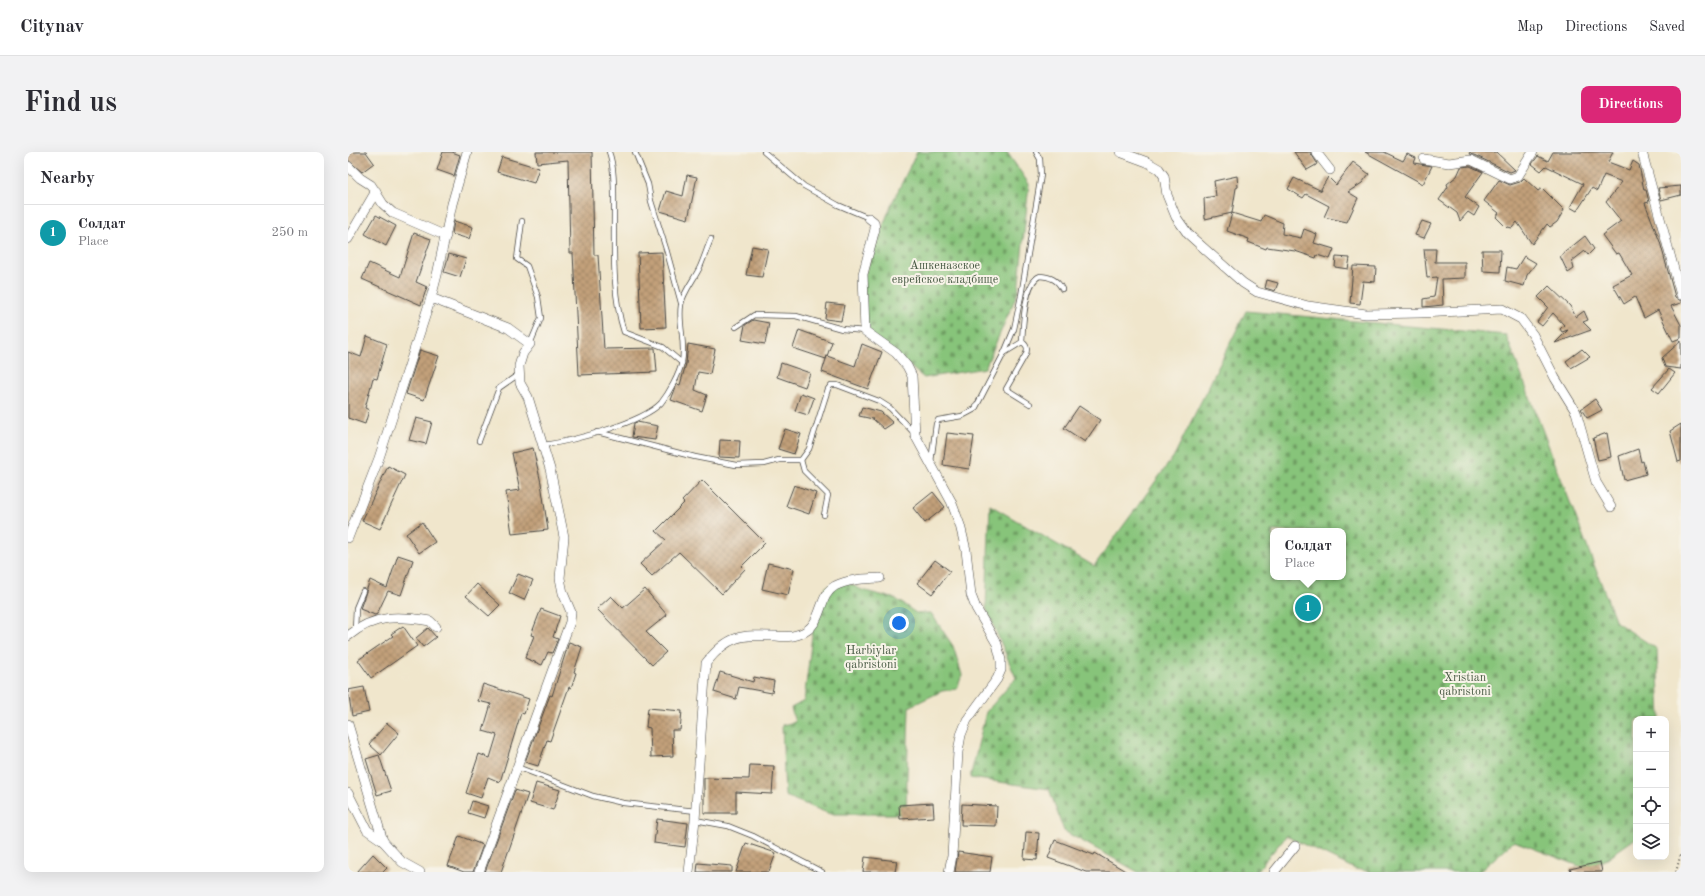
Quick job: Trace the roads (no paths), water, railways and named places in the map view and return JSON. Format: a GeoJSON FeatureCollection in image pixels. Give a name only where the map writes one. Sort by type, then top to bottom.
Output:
{"type":"FeatureCollection","features":[{"type":"Feature","properties":{"kind":"street"},"geometry":{"type":"LineString","coordinates":[[349,532],[379,458],[431,298],[452,204],[467,152]]}},
{"type":"Feature","properties":{"kind":"street"},"geometry":{"type":"LineString","coordinates":[[1120,152],[1147,162],[1159,169],[1164,176],[1167,195],[1176,217],[1188,234],[1243,283],[1257,292],[1308,306],[1366,314],[1502,309],[1521,319],[1533,335],[1555,378],[1576,412],[1596,482],[1611,507]]}},
{"type":"Feature","properties":{"kind":"street"},"geometry":{"type":"LineString","coordinates":[[1316,152],[1330,170]]}},
{"type":"Feature","properties":{"kind":"street"},"geometry":{"type":"LineString","coordinates":[[1424,159],[1450,163],[1471,160],[1510,179],[1518,176],[1533,152]]}},
{"type":"Feature","properties":{"kind":"street"},"geometry":{"type":"LineString","coordinates":[[1642,152],[1681,295]]}},
{"type":"Feature","properties":{"kind":"street"},"geometry":{"type":"LineString","coordinates":[[348,166],[376,191],[383,204],[393,212],[446,236]]}},
{"type":"Feature","properties":{"kind":"street"},"geometry":{"type":"LineString","coordinates":[[348,239],[376,191]]}},
{"type":"Feature","properties":{"kind":"street"},"geometry":{"type":"LineString","coordinates":[[869,218],[874,222],[875,229],[863,274],[865,331],[896,353],[907,366],[912,376],[915,434],[951,501],[960,525],[966,550],[971,595],[976,608],[997,644],[1001,660],[1001,670],[997,679],[966,720],[961,735],[958,752],[952,856],[949,872]]}},
{"type":"Feature","properties":{"kind":"street"},"geometry":{"type":"LineString","coordinates":[[431,298],[508,328],[530,344],[523,353],[519,366],[520,383],[528,397],[544,445],[564,537],[560,578],[563,593],[571,612],[570,622],[479,872]]}},
{"type":"Feature","properties":{"kind":"street"},"geometry":{"type":"LineString","coordinates":[[689,872],[695,816],[706,664],[710,658],[728,641],[744,635],[789,637],[801,634],[816,623],[828,592],[835,586],[852,580],[880,578]]}},
{"type":"Feature","properties":{"kind":"street"},"geometry":{"type":"LineString","coordinates":[[352,633],[372,622],[388,617],[430,621],[436,627]]}},
{"type":"Feature","properties":{"kind":"street"},"geometry":{"type":"LineString","coordinates":[[348,724],[384,841]]}},
{"type":"Feature","properties":{"kind":"street"},"geometry":{"type":"LineString","coordinates":[[348,793],[367,830],[384,841],[402,862],[420,872]]}},
{"type":"Feature","properties":{"kind":"street"},"geometry":{"type":"LineString","coordinates":[[1274,872],[1295,846]]}},
{"type":"Feature","properties":{"kind":"lane"},"geometry":{"type":"LineString","coordinates":[[609,152],[614,195],[614,245],[619,316],[624,332],[663,347],[682,363]]}},
{"type":"Feature","properties":{"kind":"lane"},"geometry":{"type":"LineString","coordinates":[[544,445],[560,443],[598,432],[646,413],[660,403],[670,389],[682,363],[683,347],[681,303],[651,201],[648,184],[635,152]]}},
{"type":"Feature","properties":{"kind":"lane"},"geometry":{"type":"LineString","coordinates":[[764,152],[804,186],[838,205],[869,218]]}},
{"type":"Feature","properties":{"kind":"lane"},"geometry":{"type":"LineString","coordinates":[[931,466],[936,424],[938,420],[962,416],[974,409],[1004,353],[1014,329],[1041,175],[1040,159],[1036,152]]}},
{"type":"Feature","properties":{"kind":"lane"},"geometry":{"type":"LineString","coordinates":[[522,221],[517,259],[527,266],[532,277],[538,296],[541,318],[530,344]]}},
{"type":"Feature","properties":{"kind":"lane"},"geometry":{"type":"LineString","coordinates":[[681,303],[700,267],[711,239]]}},
{"type":"Feature","properties":{"kind":"lane"},"geometry":{"type":"LineString","coordinates":[[1030,404],[1006,389],[1028,350],[1022,342],[1024,312],[1031,283],[1040,276],[1051,278],[1059,283],[1062,289]]}},
{"type":"Feature","properties":{"kind":"lane"},"geometry":{"type":"LineString","coordinates":[[736,327],[754,315],[796,316],[842,328],[865,331]]}},
{"type":"Feature","properties":{"kind":"lane"},"geometry":{"type":"LineString","coordinates":[[1004,353],[1022,342]]}},
{"type":"Feature","properties":{"kind":"lane"},"geometry":{"type":"LineString","coordinates":[[479,441],[499,388],[519,374]]}},
{"type":"Feature","properties":{"kind":"lane"},"geometry":{"type":"LineString","coordinates":[[801,460],[809,449],[828,389],[831,385],[837,385],[879,401],[890,408],[915,434]]}},
{"type":"Feature","properties":{"kind":"lane"},"geometry":{"type":"LineString","coordinates":[[598,432],[696,457],[736,464],[764,464],[779,460],[801,460]]}},
{"type":"Feature","properties":{"kind":"lane"},"geometry":{"type":"LineString","coordinates":[[801,460],[804,471],[828,495],[824,515]]}},
{"type":"Feature","properties":{"kind":"lane"},"geometry":{"type":"LineString","coordinates":[[352,633],[356,608],[363,591]]}},
{"type":"Feature","properties":{"kind":"lane"},"geometry":{"type":"LineString","coordinates":[[517,767],[593,796],[695,816],[728,826],[753,836],[822,872]]}},
{"type":"Feature","properties":{"kind":"place","name":"Солдат"},"geometry":{"type":"Point","coordinates":[1308,608]}},
{"type":"Feature","properties":{"kind":"park label","name":"Ашкеназское еврейское кладбище"},"geometry":{"type":"Point","coordinates":[945,273]}},
{"type":"Feature","properties":{"kind":"park label","name":"Harbiylar qabristoni"},"geometry":{"type":"Point","coordinates":[871,658]}},
{"type":"Feature","properties":{"kind":"park label","name":"Xristian qabristoni"},"geometry":{"type":"Point","coordinates":[1465,685]}}]}
